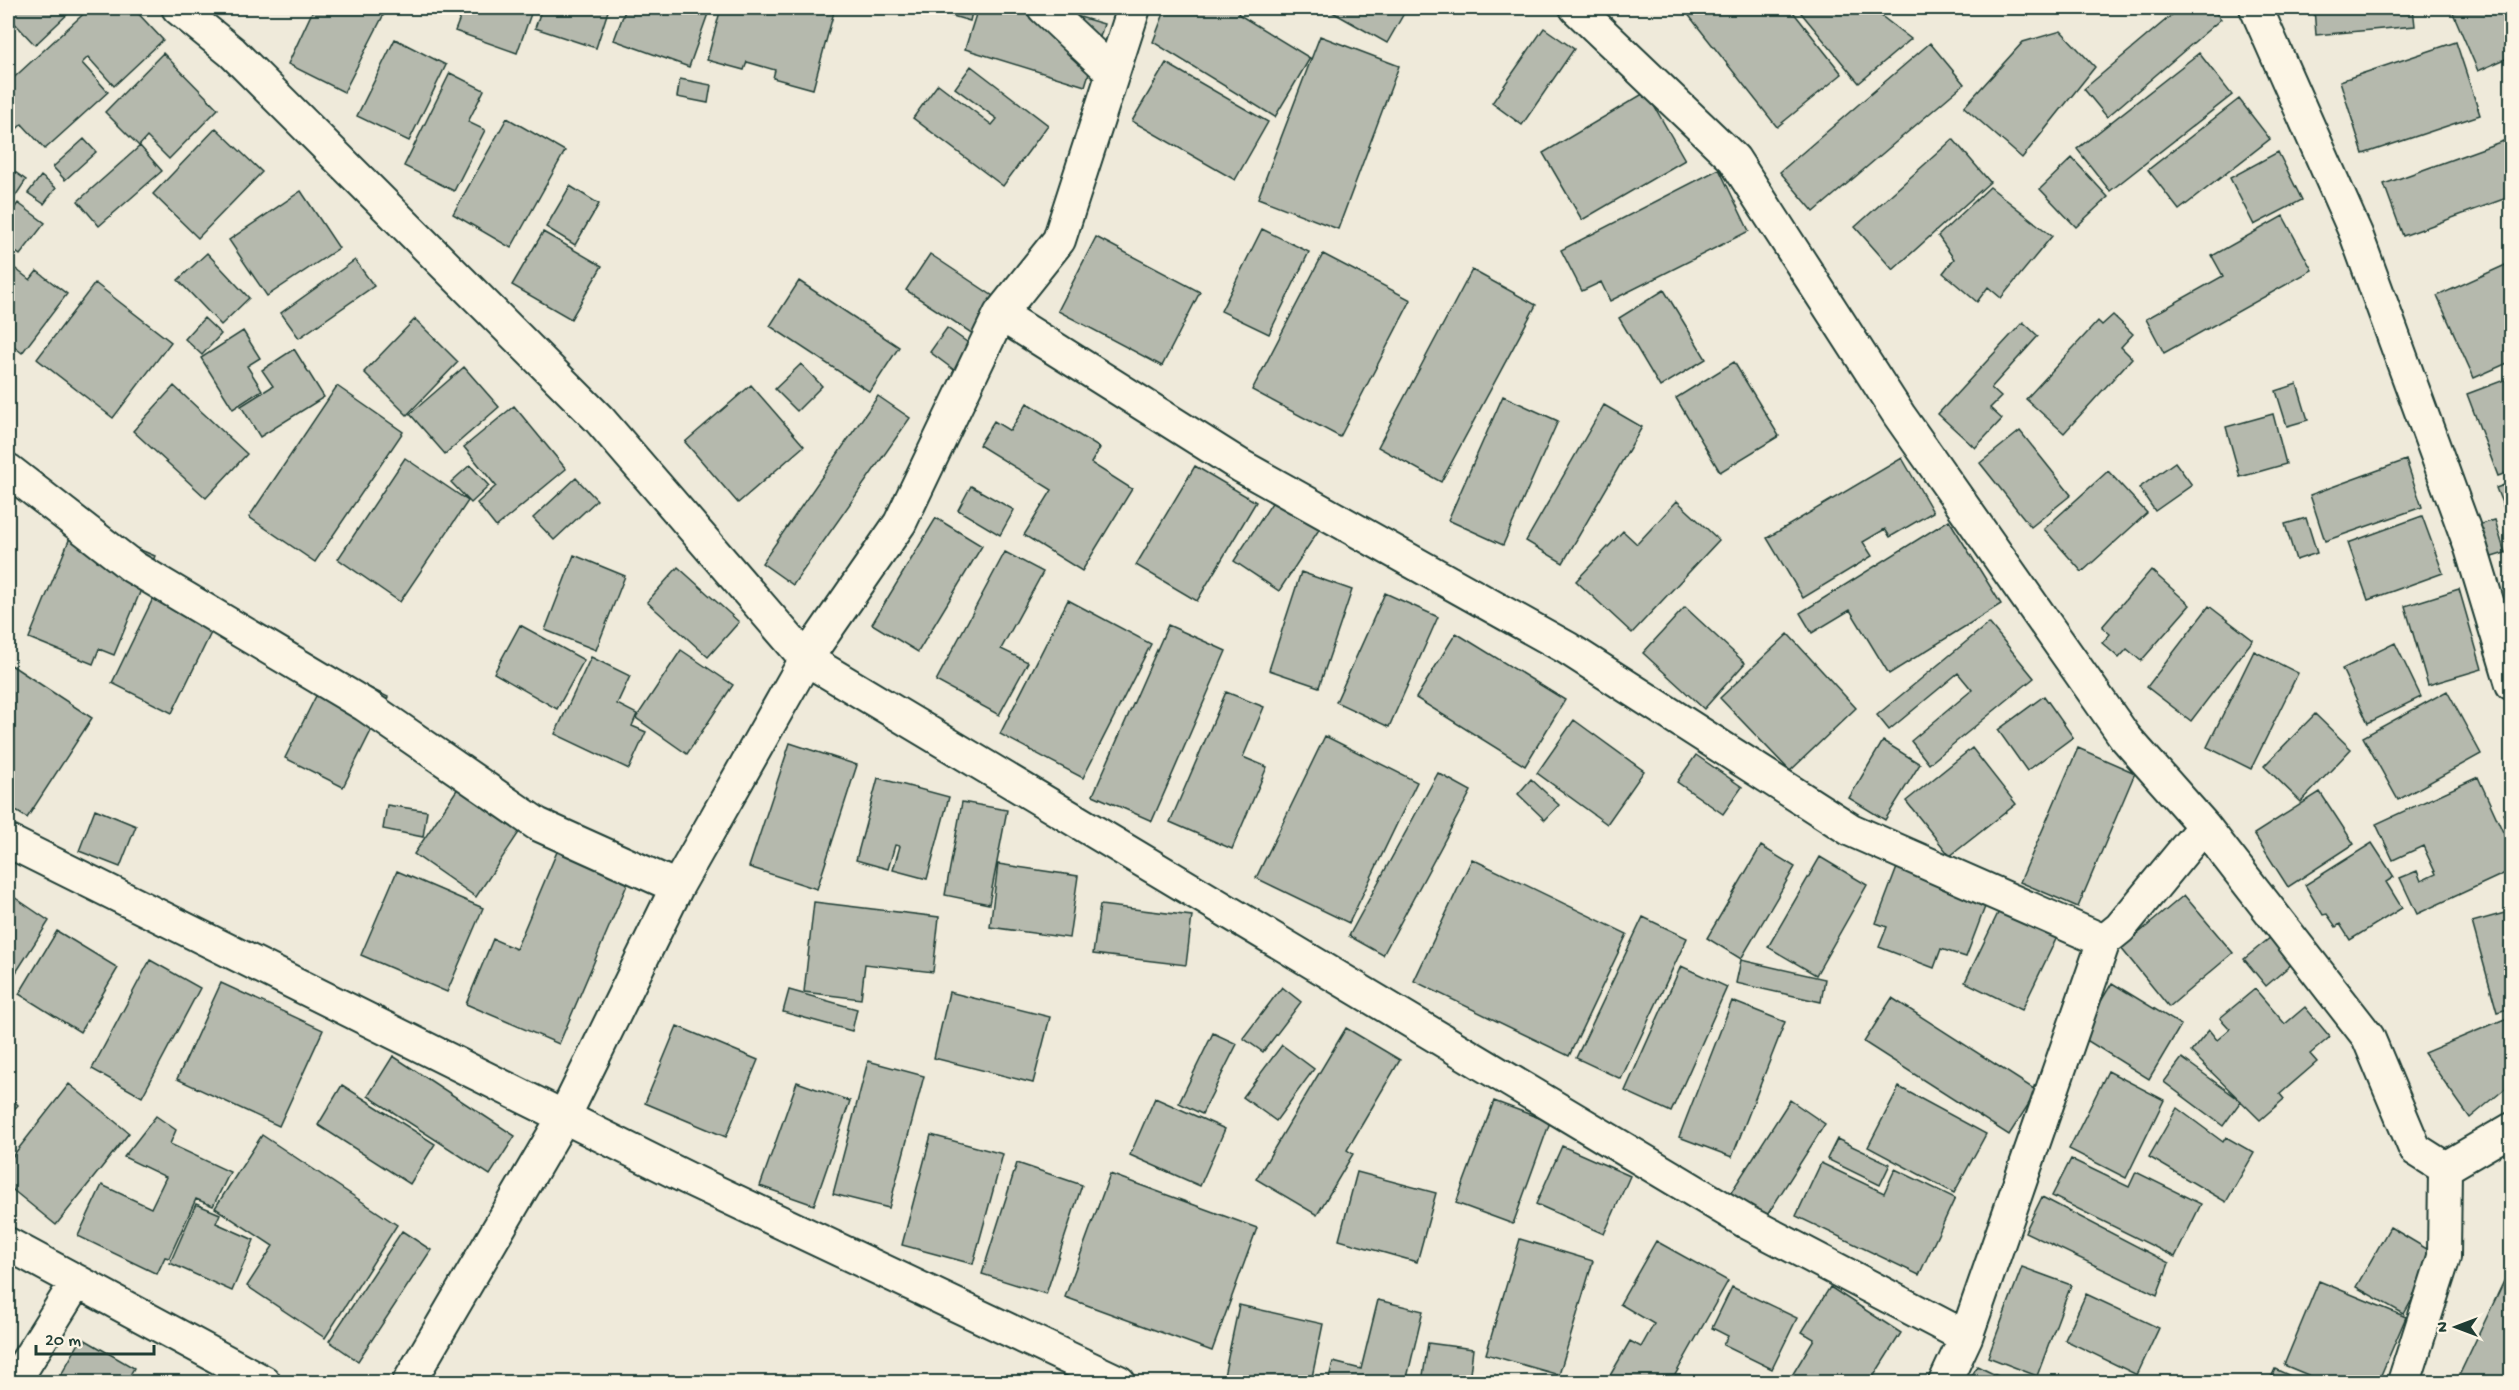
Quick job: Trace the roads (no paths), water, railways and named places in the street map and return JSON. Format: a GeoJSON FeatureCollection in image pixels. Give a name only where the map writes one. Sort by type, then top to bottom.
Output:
{"type":"FeatureCollection","features":[{"type":"Feature","properties":{"kind":"street"},"geometry":{"type":"LineString","coordinates":[[178,8],[232,52],[599,419],[806,659],[1748,1223],[1966,1337]]}},
{"type":"Feature","properties":{"kind":"street"},"geometry":{"type":"LineString","coordinates":[[1044,8],[1113,73]]}},
{"type":"Feature","properties":{"kind":"street"},"geometry":{"type":"LineString","coordinates":[[409,1383],[565,1115],[678,887],[806,659],[900,523],[999,314],[1059,240],[1134,8]]}},
{"type":"Feature","properties":{"kind":"street"},"geometry":{"type":"LineString","coordinates":[[1576,8],[1734,159],[1899,415],[2125,737],[2204,826],[2368,1037],[2415,1149],[2445,1168]]}},
{"type":"Feature","properties":{"kind":"street"},"geometry":{"type":"LineString","coordinates":[[2256,8],[2356,234],[2471,548],[2511,684]]}},
{"type":"Feature","properties":{"kind":"street"},"geometry":{"type":"LineString","coordinates":[[999,314],[1241,466],[1567,648],[1851,830],[2104,941]]}},
{"type":"Feature","properties":{"kind":"street"},"geometry":{"type":"LineString","coordinates":[[8,470],[133,567],[365,705],[537,824],[678,887]]}},
{"type":"Feature","properties":{"kind":"street"},"geometry":{"type":"LineString","coordinates":[[1945,1383],[1966,1337],[2104,941],[2120,928],[2204,826]]}},
{"type":"Feature","properties":{"kind":"street"},"geometry":{"type":"LineString","coordinates":[[8,841],[565,1115],[687,1178],[1119,1383]]}},
{"type":"Feature","properties":{"kind":"street"},"geometry":{"type":"LineString","coordinates":[[2445,1168],[2511,1129]]}},
{"type":"Feature","properties":{"kind":"street"},"geometry":{"type":"LineString","coordinates":[[2404,1383],[2444,1257],[2445,1168]]}},
{"type":"Feature","properties":{"kind":"street"},"geometry":{"type":"LineString","coordinates":[[8,1244],[264,1383]]}},
{"type":"Feature","properties":{"kind":"street"},"geometry":{"type":"LineString","coordinates":[[14,1383],[77,1281]]}}]}
